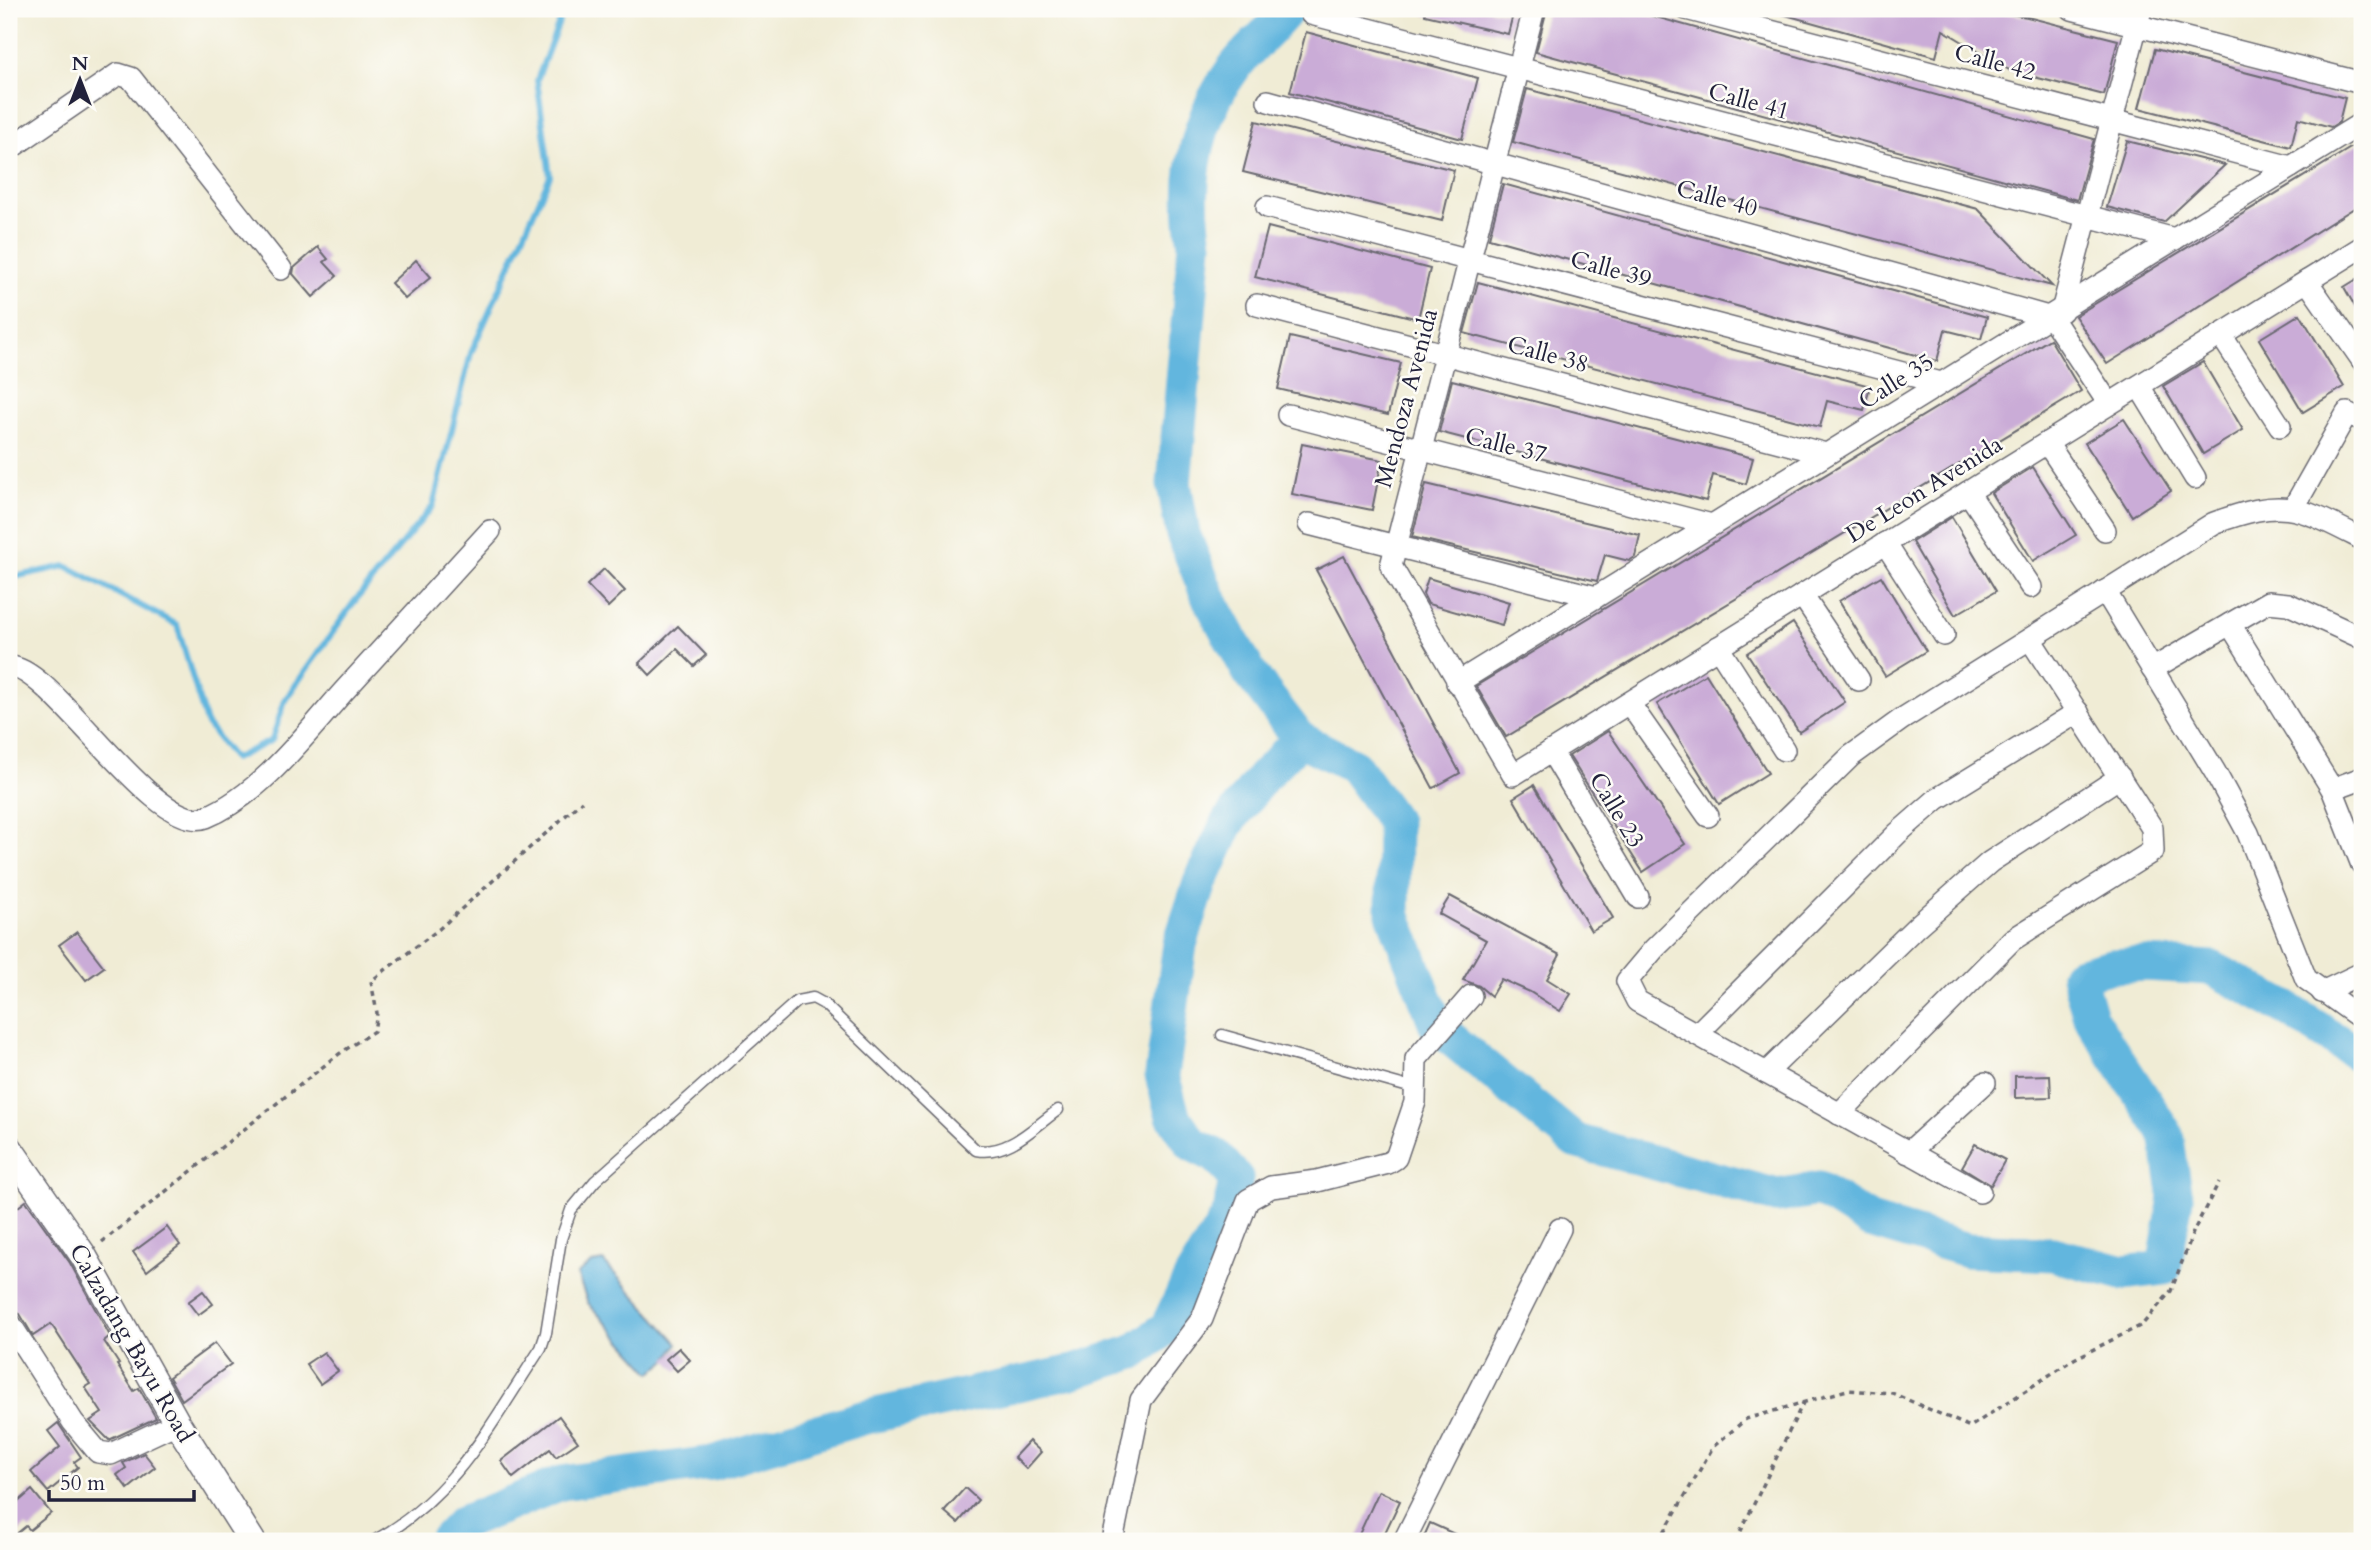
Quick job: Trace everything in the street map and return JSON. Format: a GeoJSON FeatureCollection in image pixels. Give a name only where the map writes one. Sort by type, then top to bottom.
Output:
{"type":"FeatureCollection","features":[{"type":"Feature","properties":{"kind":"street","name":"Mendoza Avenida"},"geometry":{"type":"LineString","coordinates":[[1513,775],[1391,566],[1534,9]]}},
{"type":"Feature","properties":{"kind":"street","name":"Calle 42"},"geometry":{"type":"LineString","coordinates":[[1686,9],[2291,167]]}},
{"type":"Feature","properties":{"kind":"street"},"geometry":{"type":"LineString","coordinates":[[2072,9],[2139,17],[2362,83]]}},
{"type":"Feature","properties":{"kind":"street","name":"Calle 41"},"geometry":{"type":"LineString","coordinates":[[1311,15],[2175,239]]}},
{"type":"Feature","properties":{"kind":"street"},"geometry":{"type":"LineString","coordinates":[[2109,404],[2057,314],[2139,17]]}},
{"type":"Feature","properties":{"kind":"street"},"geometry":{"type":"LineString","coordinates":[[9,149],[118,74],[131,78],[281,269]]}},
{"type":"Feature","properties":{"kind":"street","name":"Calle 40"},"geometry":{"type":"LineString","coordinates":[[1268,101],[2057,314]]}},
{"type":"Feature","properties":{"kind":"street","name":"Calle 35"},"geometry":{"type":"LineString","coordinates":[[1457,683],[2362,123]]}},
{"type":"Feature","properties":{"kind":"street","name":"Calle 39"},"geometry":{"type":"LineString","coordinates":[[1268,207],[1941,383]]}},
{"type":"Feature","properties":{"kind":"street","name":"De Leon Avenida"},"geometry":{"type":"LineString","coordinates":[[1513,775],[2362,247]]}},
{"type":"Feature","properties":{"kind":"street"},"geometry":{"type":"LineString","coordinates":[[2307,281],[2362,360]]}},
{"type":"Feature","properties":{"kind":"street","name":"Calle 38"},"geometry":{"type":"LineString","coordinates":[[1257,305],[1826,454]]}},
{"type":"Feature","properties":{"kind":"street"},"geometry":{"type":"LineString","coordinates":[[2221,335],[2280,426]]}},
{"type":"Feature","properties":{"kind":"street"},"geometry":{"type":"LineString","coordinates":[[2138,386],[2195,478]]}},
{"type":"Feature","properties":{"kind":"street"},"geometry":{"type":"LineString","coordinates":[[2294,507],[2347,413],[2362,420]]}},
{"type":"Feature","properties":{"kind":"street","name":"Calle 37"},"geometry":{"type":"LineString","coordinates":[[1288,415],[1712,525]]}},
{"type":"Feature","properties":{"kind":"street"},"geometry":{"type":"LineString","coordinates":[[2047,443],[2105,530]]}},
{"type":"Feature","properties":{"kind":"street"},"geometry":{"type":"LineString","coordinates":[[1968,492],[2031,587]]}},
{"type":"Feature","properties":{"kind":"street"},"geometry":{"type":"LineString","coordinates":[[1980,1192],[1637,1001],[1627,981],[1654,950],[1851,756],[1902,719],[2214,523],[2255,508],[2294,507],[2362,539]]}},
{"type":"Feature","properties":{"kind":"street"},"geometry":{"type":"LineString","coordinates":[[1309,524],[1596,597]]}},
{"type":"Feature","properties":{"kind":"street"},"geometry":{"type":"LineString","coordinates":[[9,667],[35,677],[123,769],[163,803],[186,817],[204,818],[263,780],[490,531]]}},
{"type":"Feature","properties":{"kind":"street"},"geometry":{"type":"LineString","coordinates":[[1885,543],[1944,635]]}},
{"type":"Feature","properties":{"kind":"street"},"geometry":{"type":"LineString","coordinates":[[2105,592],[2248,832],[2306,979],[2362,1019]]}},
{"type":"Feature","properties":{"kind":"street"},"geometry":{"type":"LineString","coordinates":[[1802,595],[1859,680]]}},
{"type":"Feature","properties":{"kind":"street"},"geometry":{"type":"LineString","coordinates":[[2152,669],[2269,602],[2288,604],[2362,639]]}},
{"type":"Feature","properties":{"kind":"street"},"geometry":{"type":"LineString","coordinates":[[2230,624],[2332,789],[2362,865]]}},
{"type":"Feature","properties":{"kind":"street"},"geometry":{"type":"LineString","coordinates":[[1839,1114],[2012,940],[2153,851],[2152,828],[2030,639]]}},
{"type":"Feature","properties":{"kind":"street"},"geometry":{"type":"LineString","coordinates":[[1718,647],[1784,750]]}},
{"type":"Feature","properties":{"kind":"street"},"geometry":{"type":"LineString","coordinates":[[1629,703],[1709,816]]}},
{"type":"Feature","properties":{"kind":"street"},"geometry":{"type":"LineString","coordinates":[[1697,1034],[1898,833],[1937,799],[2078,712]]}},
{"type":"Feature","properties":{"kind":"street","name":"Calle 23"},"geometry":{"type":"LineString","coordinates":[[1551,751],[1639,897]]}},
{"type":"Feature","properties":{"kind":"street"},"geometry":{"type":"LineString","coordinates":[[1766,1073],[1916,927],[1990,862],[2120,777]]}},
{"type":"Feature","properties":{"kind":"street"},"geometry":{"type":"LineString","coordinates":[[2332,789],[2362,778]]}},
{"type":"Feature","properties":{"kind":"street"},"geometry":{"type":"LineString","coordinates":[[2322,992],[2362,972]]}},
{"type":"Feature","properties":{"kind":"street"},"geometry":{"type":"LineString","coordinates":[[1112,1541],[1141,1400],[1202,1319],[1248,1200],[1271,1187],[1317,1181],[1388,1163],[1396,1158],[1415,1102],[1416,1059],[1454,1013],[1472,996]]}},
{"type":"Feature","properties":{"kind":"street"},"geometry":{"type":"LineString","coordinates":[[1908,1153],[1985,1083]]}},
{"type":"Feature","properties":{"kind":"street","name":"Calzadang Bayu Road"},"geometry":{"type":"LineString","coordinates":[[9,1148],[83,1255],[177,1423],[252,1541]]}},
{"type":"Feature","properties":{"kind":"street"},"geometry":{"type":"LineString","coordinates":[[1404,1541],[1560,1229]]}},
{"type":"Feature","properties":{"kind":"street"},"geometry":{"type":"LineString","coordinates":[[9,1322],[73,1422],[97,1452],[111,1454],[177,1423]]}},
{"type":"Feature","properties":{"kind":"lane"},"geometry":{"type":"LineString","coordinates":[[373,1541],[443,1491],[466,1464],[541,1348],[546,1333],[561,1239],[571,1210],[595,1181],[797,1001],[813,998],[824,1004],[976,1150],[988,1152],[1004,1149],[1058,1110]]}},
{"type":"Feature","properties":{"kind":"lane"},"geometry":{"type":"LineString","coordinates":[[1222,1035],[1416,1089]]}},
{"type":"Feature","properties":{"kind":"path"},"geometry":{"type":"LineString","coordinates":[[83,1255],[339,1054],[374,1031],[377,1013],[371,981],[439,929],[582,800]]}},
{"type":"Feature","properties":{"kind":"path"},"geometry":{"type":"LineString","coordinates":[[1659,1541],[1713,1447],[1746,1419],[1847,1390],[1892,1393],[1970,1427],[2074,1359],[2142,1325],[2171,1291],[2194,1230],[2219,1182]]}},
{"type":"Feature","properties":{"kind":"path"},"geometry":{"type":"LineString","coordinates":[[1736,1541],[1804,1401]]}},
{"type":"Feature","properties":{"kind":"water"},"geometry":{"type":"Polygon","coordinates":[[[603,1261],[678,1343],[666,1361],[651,1373],[588,1303],[577,1274],[592,1263],[603,1261]]]}},
{"type":"Feature","properties":{"kind":"building"},"geometry":{"type":"Polygon","coordinates":[[[1425,9],[1488,9],[1513,14],[1508,34],[1425,15],[1425,9]]]}},
{"type":"Feature","properties":{"kind":"building"},"geometry":{"type":"Polygon","coordinates":[[[1547,9],[1627,9],[2094,139],[2077,200],[1536,52],[1547,9]]]}},
{"type":"Feature","properties":{"kind":"building"},"geometry":{"type":"Polygon","coordinates":[[[1783,9],[1980,9],[2027,17],[2118,40],[2104,95],[2011,71],[1943,30],[1936,57],[1782,14],[1783,9]]]}},
{"type":"Feature","properties":{"kind":"building"},"geometry":{"type":"Polygon","coordinates":[[[1306,32],[1478,78],[1462,139],[1290,92],[1306,32]]]}},
{"type":"Feature","properties":{"kind":"building"},"geometry":{"type":"Polygon","coordinates":[[[2155,49],[2345,98],[2339,122],[2331,127],[2298,118],[2291,147],[2139,108],[2155,49]]]}},
{"type":"Feature","properties":{"kind":"building"},"geometry":{"type":"Polygon","coordinates":[[[1527,89],[1978,209],[2052,286],[1513,142],[1527,89]]]}},
{"type":"Feature","properties":{"kind":"building"},"geometry":{"type":"Polygon","coordinates":[[[1256,121],[1454,170],[1442,221],[1243,172],[1256,121]]]}},
{"type":"Feature","properties":{"kind":"building"},"geometry":{"type":"Polygon","coordinates":[[[2127,141],[2225,165],[2164,222],[2107,207],[2127,141]]]}},
{"type":"Feature","properties":{"kind":"building"},"geometry":{"type":"Polygon","coordinates":[[[2362,141],[2362,203],[2107,364],[2075,316],[2362,141]]]}},
{"type":"Feature","properties":{"kind":"building"},"geometry":{"type":"Polygon","coordinates":[[[1503,184],[1987,317],[1981,339],[1945,330],[1937,361],[1489,238],[1503,184]]]}},
{"type":"Feature","properties":{"kind":"building"},"geometry":{"type":"Polygon","coordinates":[[[1268,227],[1430,269],[1418,319],[1255,277],[1268,227]]]}},
{"type":"Feature","properties":{"kind":"building"},"geometry":{"type":"Polygon","coordinates":[[[318,247],[328,259],[324,262],[337,276],[313,297],[293,274],[294,268],[318,247]]]}},
{"type":"Feature","properties":{"kind":"building"},"geometry":{"type":"Polygon","coordinates":[[[416,260],[431,277],[405,299],[391,283],[416,260]]]}},
{"type":"Feature","properties":{"kind":"building"},"geometry":{"type":"Polygon","coordinates":[[[2362,276],[2362,319],[2344,287],[2362,276]]]}},
{"type":"Feature","properties":{"kind":"building"},"geometry":{"type":"Polygon","coordinates":[[[1478,282],[1870,386],[1864,410],[1827,401],[1820,427],[1464,333],[1478,282]]]}},
{"type":"Feature","properties":{"kind":"building"},"geometry":{"type":"Polygon","coordinates":[[[2300,314],[2344,387],[2303,412],[2259,339],[2300,314]]]}},
{"type":"Feature","properties":{"kind":"building"},"geometry":{"type":"Polygon","coordinates":[[[1290,337],[1401,363],[1388,415],[1278,389],[1290,337]]]}},
{"type":"Feature","properties":{"kind":"building"},"geometry":{"type":"Polygon","coordinates":[[[2050,339],[2081,391],[1506,737],[1476,686],[2050,339]]]}},
{"type":"Feature","properties":{"kind":"building"},"geometry":{"type":"Polygon","coordinates":[[[2203,362],[2243,430],[2203,454],[2163,386],[2203,362]]]}},
{"type":"Feature","properties":{"kind":"building"},"geometry":{"type":"Polygon","coordinates":[[[1452,380],[1753,458],[1746,484],[1713,475],[1706,501],[1439,432],[1452,380]]]}},
{"type":"Feature","properties":{"kind":"building"},"geometry":{"type":"Polygon","coordinates":[[[2124,419],[2171,491],[2132,516],[2085,443],[2124,419]]]}},
{"type":"Feature","properties":{"kind":"building"},"geometry":{"type":"Polygon","coordinates":[[[1302,444],[1382,460],[1372,510],[1292,494],[1302,444]]]}},
{"type":"Feature","properties":{"kind":"building"},"geometry":{"type":"Polygon","coordinates":[[[2033,467],[2076,535],[2033,561],[1991,493],[2033,467]]]}},
{"type":"Feature","properties":{"kind":"building"},"geometry":{"type":"Polygon","coordinates":[[[1426,484],[1640,535],[1635,557],[1629,561],[1605,555],[1597,581],[1412,537],[1426,484]]]}},
{"type":"Feature","properties":{"kind":"building"},"geometry":{"type":"Polygon","coordinates":[[[1952,517],[1996,591],[1955,615],[1912,542],[1952,517]]]}},
{"type":"Feature","properties":{"kind":"building"},"geometry":{"type":"Polygon","coordinates":[[[1344,556],[1460,773],[1433,788],[1316,570],[1344,556]]]}},
{"type":"Feature","properties":{"kind":"building"},"geometry":{"type":"Polygon","coordinates":[[[604,569],[625,591],[608,607],[587,585],[604,569]]]}},
{"type":"Feature","properties":{"kind":"building"},"geometry":{"type":"Polygon","coordinates":[[[1881,576],[1926,651],[1885,676],[1839,601],[1881,576]]]}},
{"type":"Feature","properties":{"kind":"building"},"geometry":{"type":"Polygon","coordinates":[[[1428,578],[1509,602],[1502,625],[1428,604],[1423,594],[1428,578]]]}},
{"type":"Feature","properties":{"kind":"building"},"geometry":{"type":"Polygon","coordinates":[[[1793,623],[1845,702],[1799,732],[1747,653],[1793,623]]]}},
{"type":"Feature","properties":{"kind":"building"},"geometry":{"type":"Polygon","coordinates":[[[678,626],[706,655],[694,666],[677,649],[650,675],[639,663],[678,626]]]}},
{"type":"Feature","properties":{"kind":"building"},"geometry":{"type":"Polygon","coordinates":[[[1706,674],[1768,773],[1719,804],[1657,704],[1706,674]]]}},
{"type":"Feature","properties":{"kind":"building"},"geometry":{"type":"Polygon","coordinates":[[[1608,731],[1685,844],[1643,872],[1569,756],[1608,731]]]}},
{"type":"Feature","properties":{"kind":"building"},"geometry":{"type":"Polygon","coordinates":[[[1534,785],[1613,918],[1591,931],[1513,798],[1534,785]]]}},
{"type":"Feature","properties":{"kind":"building"},"geometry":{"type":"Polygon","coordinates":[[[1450,896],[1560,955],[1547,979],[1571,994],[1560,1011],[1530,992],[1501,979],[1491,996],[1479,986],[1463,980],[1486,940],[1439,914],[1450,896]]]}},
{"type":"Feature","properties":{"kind":"building"},"geometry":{"type":"Polygon","coordinates":[[[77,932],[104,967],[86,980],[59,945],[77,932]]]}},
{"type":"Feature","properties":{"kind":"building"},"geometry":{"type":"Polygon","coordinates":[[[2050,1075],[2051,1097],[2015,1098],[2015,1076],[2050,1075]]]}},
{"type":"Feature","properties":{"kind":"building"},"geometry":{"type":"Polygon","coordinates":[[[1975,1144],[2005,1160],[1991,1185],[1962,1167],[1975,1144]]]}},
{"type":"Feature","properties":{"kind":"building"},"geometry":{"type":"Polygon","coordinates":[[[26,1201],[70,1263],[110,1336],[104,1341],[119,1364],[117,1365],[134,1391],[139,1388],[156,1418],[109,1440],[90,1421],[102,1413],[85,1387],[90,1384],[51,1324],[33,1336],[20,1314],[9,1309],[9,1214],[26,1201]]]}},
{"type":"Feature","properties":{"kind":"building"},"geometry":{"type":"Polygon","coordinates":[[[167,1227],[180,1245],[147,1271],[133,1252],[167,1227]]]}},
{"type":"Feature","properties":{"kind":"building"},"geometry":{"type":"Polygon","coordinates":[[[203,1291],[213,1304],[198,1315],[188,1302],[203,1291]]]}},
{"type":"Feature","properties":{"kind":"building"},"geometry":{"type":"Polygon","coordinates":[[[215,1343],[231,1364],[182,1400],[169,1377],[215,1343]]]}},
{"type":"Feature","properties":{"kind":"building"},"geometry":{"type":"Polygon","coordinates":[[[679,1348],[690,1360],[677,1371],[666,1359],[679,1348]]]}},
{"type":"Feature","properties":{"kind":"building"},"geometry":{"type":"Polygon","coordinates":[[[324,1352],[338,1371],[320,1384],[306,1364],[324,1352]]]}},
{"type":"Feature","properties":{"kind":"building"},"geometry":{"type":"Polygon","coordinates":[[[559,1416],[578,1442],[556,1457],[550,1449],[513,1478],[501,1461],[559,1416]]]}},
{"type":"Feature","properties":{"kind":"building"},"geometry":{"type":"Polygon","coordinates":[[[58,1423],[81,1457],[74,1462],[78,1467],[48,1492],[31,1472],[60,1447],[48,1431],[58,1423]]]}},
{"type":"Feature","properties":{"kind":"building"},"geometry":{"type":"Polygon","coordinates":[[[1029,1441],[1041,1452],[1026,1469],[1014,1457],[1029,1441]]]}},
{"type":"Feature","properties":{"kind":"building"},"geometry":{"type":"Polygon","coordinates":[[[144,1453],[155,1467],[128,1489],[117,1475],[126,1468],[123,1463],[144,1453]]]}},
{"type":"Feature","properties":{"kind":"building"},"geometry":{"type":"Polygon","coordinates":[[[965,1488],[978,1500],[958,1523],[944,1511],[965,1488]]]}},
{"type":"Feature","properties":{"kind":"building"},"geometry":{"type":"Polygon","coordinates":[[[32,1490],[51,1513],[30,1530],[26,1526],[9,1540],[9,1510],[32,1490]]]}},
{"type":"Feature","properties":{"kind":"building"},"geometry":{"type":"Polygon","coordinates":[[[1379,1491],[1400,1501],[1381,1541],[1356,1541],[1379,1491]]]}},
{"type":"Feature","properties":{"kind":"building"},"geometry":{"type":"Polygon","coordinates":[[[1430,1523],[1470,1541],[1422,1541],[1430,1523]]]}},
{"type":"Feature","properties":{"kind":"waterway"},"geometry":{"type":"LineString","coordinates":[[9,578],[66,566],[177,625],[206,723],[234,759],[272,740],[285,700],[354,602],[433,506],[471,353],[550,176],[537,80],[564,9]]}},
{"type":"Feature","properties":{"kind":"waterway"},"geometry":{"type":"LineString","coordinates":[[1288,9],[1233,69],[1209,110],[1201,131],[1192,175],[1195,244],[1174,484],[1183,534],[1208,596],[1249,672],[1300,739],[1354,766],[1394,822],[1393,914],[1437,1027],[1575,1141],[1777,1196],[1819,1189],[1870,1221],[1967,1250],[2053,1254],[2123,1273],[2164,1268],[2176,1198],[2166,1134],[2090,1017],[2078,975],[2112,966],[2146,964],[2212,968],[2286,1008],[2362,1057]]}},
{"type":"Feature","properties":{"kind":"waterway"},"geometry":{"type":"LineString","coordinates":[[445,1541],[462,1523],[561,1483],[712,1463],[862,1418],[1068,1373],[1134,1352],[1167,1327],[1191,1277],[1230,1213],[1236,1178],[1216,1156],[1192,1144],[1173,1116],[1162,1075],[1180,944],[1200,883],[1227,824],[1262,778],[1300,739]]}}]}
